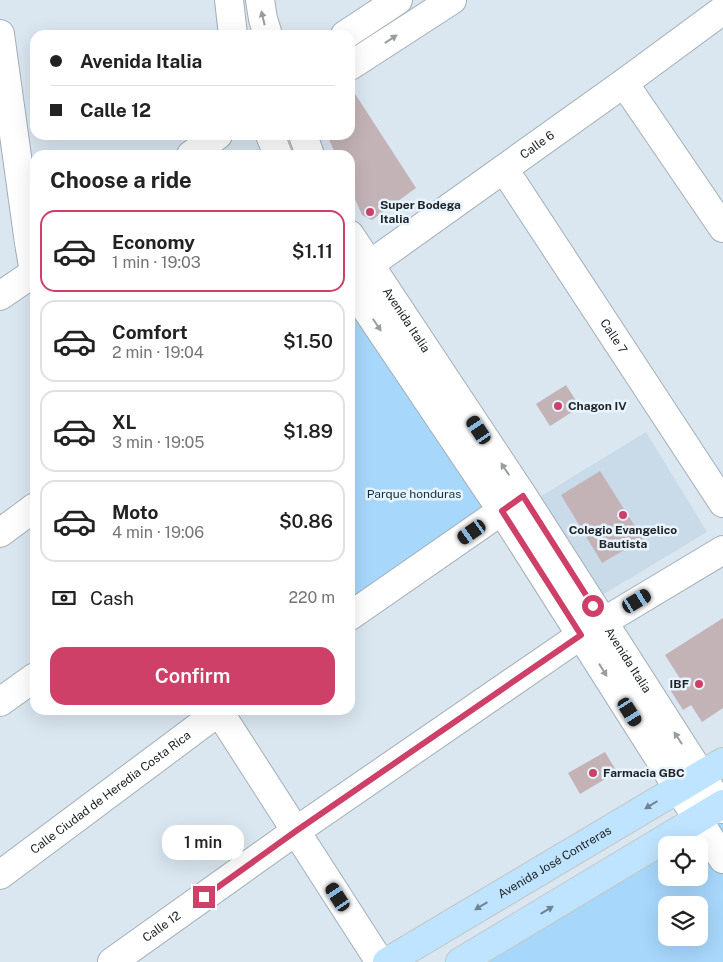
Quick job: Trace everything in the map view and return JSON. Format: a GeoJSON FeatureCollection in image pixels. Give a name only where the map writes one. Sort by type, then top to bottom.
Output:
{"type":"FeatureCollection","features":[{"type":"Feature","properties":{"kind":"main road","name":"Avenida José Contreras"},"geometry":{"type":"LineString","coordinates":[[387,962],[712,769]]}},
{"type":"Feature","properties":{"kind":"main road"},"geometry":{"type":"LineString","coordinates":[[460,962],[716,809]]}},
{"type":"Feature","properties":{"kind":"street"},"geometry":{"type":"LineString","coordinates":[[229,0],[232,30]]}},
{"type":"Feature","properties":{"kind":"street"},"geometry":{"type":"LineString","coordinates":[[260,0],[266,30]]}},
{"type":"Feature","properties":{"kind":"street"},"geometry":{"type":"LineString","coordinates":[[353,30],[398,0]]}},
{"type":"Feature","properties":{"kind":"street"},"geometry":{"type":"LineString","coordinates":[[355,63],[452,0]]}},
{"type":"Feature","properties":{"kind":"street","name":"Calle 6"},"geometry":{"type":"LineString","coordinates":[[360,272],[723,10]]}},
{"type":"Feature","properties":{"kind":"street"},"geometry":{"type":"LineString","coordinates":[[0,34],[30,238]]}},
{"type":"Feature","properties":{"kind":"street"},"geometry":{"type":"LineString","coordinates":[[624,82],[723,228]]}},
{"type":"Feature","properties":{"kind":"street"},"geometry":{"type":"LineString","coordinates":[[198,150],[211,140]]}},
{"type":"Feature","properties":{"kind":"street","name":"Calle 7"},"geometry":{"type":"LineString","coordinates":[[504,169],[723,503]]}},
{"type":"Feature","properties":{"kind":"street","name":"Avenida Italia"},"geometry":{"type":"LineString","coordinates":[[355,254],[360,272],[513,503],[592,628],[678,789],[716,809]]}},
{"type":"Feature","properties":{"kind":"street"},"geometry":{"type":"LineString","coordinates":[[0,296],[30,275]]}},
{"type":"Feature","properties":{"kind":"street","name":"Avenida Italia"},"geometry":{"type":"LineString","coordinates":[[355,291],[513,503]]}},
{"type":"Feature","properties":{"kind":"street"},"geometry":{"type":"LineString","coordinates":[[355,613],[513,503]]}},
{"type":"Feature","properties":{"kind":"street"},"geometry":{"type":"LineString","coordinates":[[0,532],[30,510]]}},
{"type":"Feature","properties":{"kind":"street","name":"Calle 12"},"geometry":{"type":"LineString","coordinates":[[112,962],[296,831],[592,628],[723,550]]}},
{"type":"Feature","properties":{"kind":"street","name":"Avenida Italia"},"geometry":{"type":"LineString","coordinates":[[592,628],[712,769],[723,859]]}},
{"type":"Feature","properties":{"kind":"street"},"geometry":{"type":"LineString","coordinates":[[0,702],[30,681]]}},
{"type":"Feature","properties":{"kind":"street","name":"Calle Ciudad de Heredia Costa Rica"},"geometry":{"type":"LineString","coordinates":[[0,875],[212,715]]}},
{"type":"Feature","properties":{"kind":"street"},"geometry":{"type":"LineString","coordinates":[[222,715],[380,962]]}},
{"type":"Feature","properties":{"kind":"shaded area","name":"Colegio Evangelico Bautista"},"geometry":{"type":"Polygon","coordinates":[[[646,432],[707,532],[599,597],[538,498],[646,432]]]}},
{"type":"Feature","properties":{"kind":"green space","name":"Parque honduras"},"geometry":{"type":"Polygon","coordinates":[[[355,292],[502,511],[355,613],[355,292]]]}},
{"type":"Feature","properties":{"kind":"green space"},"geometry":{"type":"Polygon","coordinates":[[[723,817],[723,962],[483,962],[658,856],[658,886],[708,886],[708,836],[692,836],[723,817]]]}},
{"type":"Feature","properties":{"kind":"building"},"geometry":{"type":"Polygon","coordinates":[[[355,94],[416,188],[372,220],[362,215],[355,199],[355,150],[334,150],[329,140],[355,140],[355,94]]]}},
{"type":"Feature","properties":{"kind":"building","name":"Chagon IV"},"geometry":{"type":"Polygon","coordinates":[[[566,385],[580,407],[550,426],[536,404],[566,385]]]}},
{"type":"Feature","properties":{"kind":"building"},"geometry":{"type":"Polygon","coordinates":[[[600,471],[643,539],[602,563],[561,495],[600,471]]]}},
{"type":"Feature","properties":{"kind":"building","name":"IBF"},"geometry":{"type":"Polygon","coordinates":[[[723,618],[723,708],[702,722],[691,705],[683,710],[669,688],[681,680],[665,655],[723,618]]]}},
{"type":"Feature","properties":{"kind":"building","name":"Farmacia GBC"},"geometry":{"type":"Polygon","coordinates":[[[605,752],[617,772],[580,794],[568,773],[605,752]]]}},
{"type":"Feature","properties":{"kind":"place","name":"Super Bodega Italia"},"geometry":{"type":"Point","coordinates":[370,212]}},
{"type":"Feature","properties":{"kind":"place","name":"Chagon IV"},"geometry":{"type":"Point","coordinates":[558,406]}},
{"type":"Feature","properties":{"kind":"place","name":"Colegio Evangelico Bautista"},"geometry":{"type":"Point","coordinates":[623,515]}},
{"type":"Feature","properties":{"kind":"place","name":"IBF"},"geometry":{"type":"Point","coordinates":[699,684]}},
{"type":"Feature","properties":{"kind":"place","name":"Farmacia GBC"},"geometry":{"type":"Point","coordinates":[593,773]}},
{"type":"Feature","properties":{"kind":"route"},"geometry":{"type":"LineString","coordinates":[[204,897],[296,831],[581,635],[502,511],[523,496],[593,606]]}}]}
